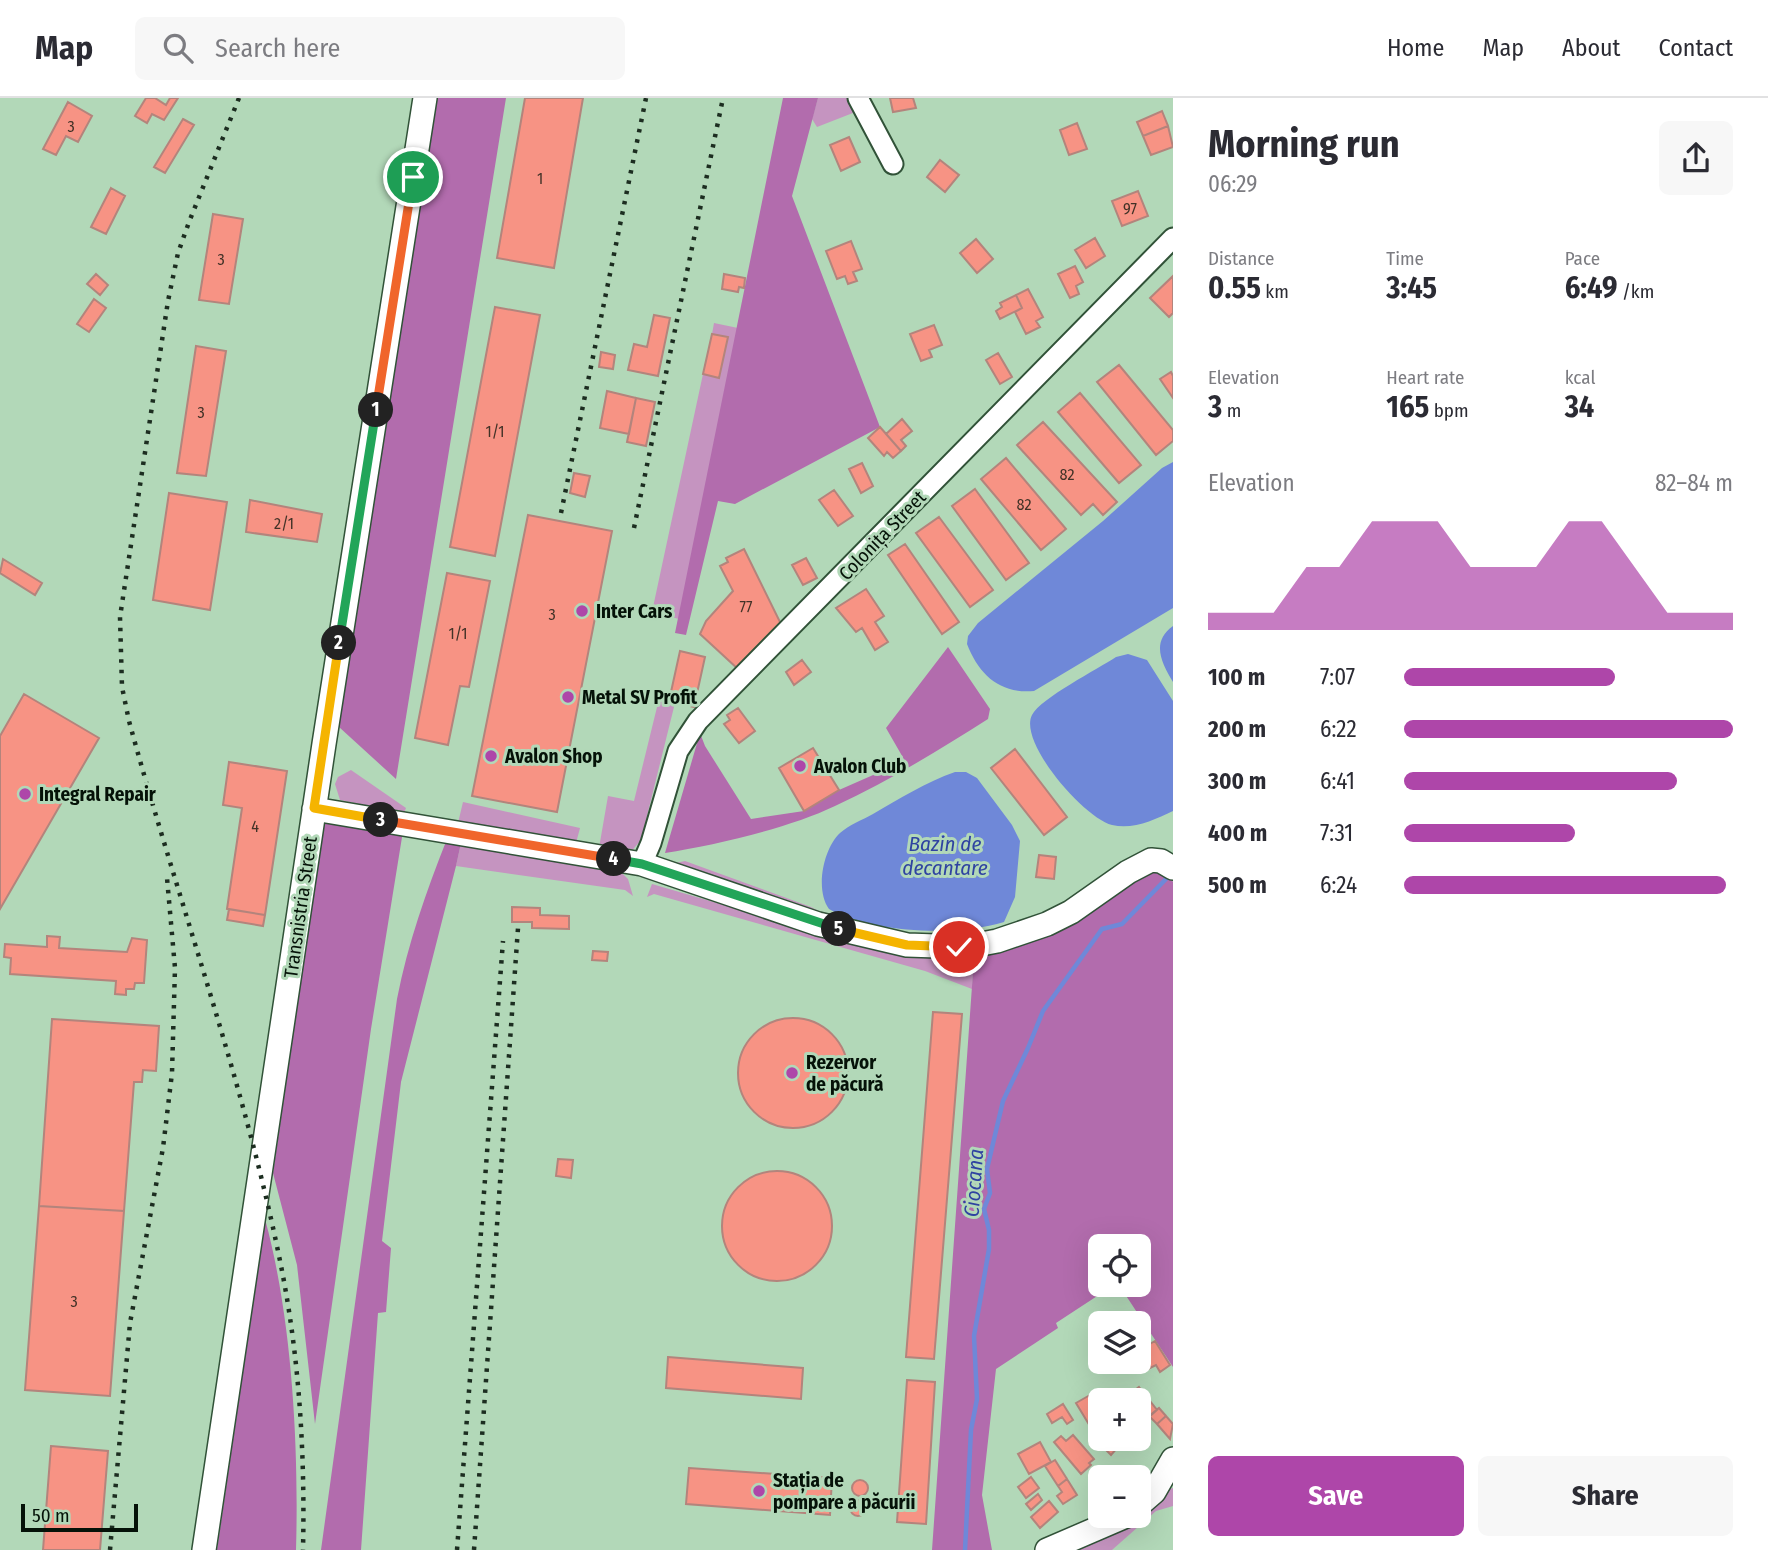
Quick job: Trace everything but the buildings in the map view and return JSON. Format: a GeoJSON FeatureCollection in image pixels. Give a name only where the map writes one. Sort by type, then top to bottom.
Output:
{"type":"FeatureCollection","features":[{"type":"Feature","properties":{"kind":"street","name":"Transnistria Street"},"geometry":{"type":"LineString","coordinates":[[204,1550],[314,808],[425,98]]}},
{"type":"Feature","properties":{"kind":"street"},"geometry":{"type":"LineString","coordinates":[[858,98],[893,164]]}},
{"type":"Feature","properties":{"kind":"street","name":"Colonița Street"},"geometry":{"type":"LineString","coordinates":[[642,864],[651,843],[678,751],[698,722],[1173,238]]}},
{"type":"Feature","properties":{"kind":"street"},"geometry":{"type":"LineString","coordinates":[[314,808],[642,864],[818,924],[876,939],[933,947],[966,947],[996,942],[1046,924],[1070,912],[1128,872],[1151,860],[1161,861],[1173,868]]}},
{"type":"Feature","properties":{"kind":"street"},"geometry":{"type":"LineString","coordinates":[[1151,1495],[1173,1459]]}},
{"type":"Feature","properties":{"kind":"street"},"geometry":{"type":"LineString","coordinates":[[1046,1550],[1098,1528]]}},
{"type":"Feature","properties":{"kind":"shaded area"},"geometry":{"type":"Polygon","coordinates":[[[433,98],[506,98],[396,779],[339,727],[433,98]]]}},
{"type":"Feature","properties":{"kind":"shaded area"},"geometry":{"type":"Polygon","coordinates":[[[783,98],[818,98],[792,196],[880,427],[735,504],[718,501],[686,635],[675,633],[783,98]]]}},
{"type":"Feature","properties":{"kind":"shaded area"},"geometry":{"type":"Polygon","coordinates":[[[818,98],[850,98],[858,111],[817,127],[812,119],[818,98]]]}},
{"type":"Feature","properties":{"kind":"shaded area"},"geometry":{"type":"Polygon","coordinates":[[[714,323],[738,328],[679,619],[652,612],[703,374],[719,378],[728,338],[712,334],[714,323]]]}},
{"type":"Feature","properties":{"kind":"shaded area"},"geometry":{"type":"Polygon","coordinates":[[[948,647],[990,709],[988,719],[894,776],[817,814],[752,835],[665,853],[700,733],[705,746],[751,819],[804,811],[839,790],[905,761],[886,728],[948,647]]]}},
{"type":"Feature","properties":{"kind":"shaded area"},"geometry":{"type":"Polygon","coordinates":[[[659,699],[675,703],[641,840],[629,854],[599,848],[608,796],[634,801],[659,699]]]}},
{"type":"Feature","properties":{"kind":"shaded area"},"geometry":{"type":"Polygon","coordinates":[[[351,770],[406,808],[404,813],[340,800],[335,784],[338,777],[351,770]]]}},
{"type":"Feature","properties":{"kind":"shaded area"},"geometry":{"type":"Polygon","coordinates":[[[463,802],[580,828],[576,843],[458,823],[463,802]]]}},
{"type":"Feature","properties":{"kind":"shaded area"},"geometry":{"type":"Polygon","coordinates":[[[324,817],[403,831],[371,1029],[315,1424],[297,1265],[273,1173],[324,817]]]}},
{"type":"Feature","properties":{"kind":"shaded area"},"geometry":{"type":"Polygon","coordinates":[[[447,839],[461,843],[401,1082],[382,1241],[391,1248],[386,1312],[378,1313],[361,1550],[321,1550],[397,999],[418,918],[447,839]]]}},
{"type":"Feature","properties":{"kind":"shaded area"},"geometry":{"type":"Polygon","coordinates":[[[461,843],[622,873],[628,879],[633,896],[625,890],[456,866],[461,843]]]}},
{"type":"Feature","properties":{"kind":"shaded area"},"geometry":{"type":"Polygon","coordinates":[[[685,861],[811,907],[828,916],[667,865],[685,861]]]}},
{"type":"Feature","properties":{"kind":"shaded area"},"geometry":{"type":"Polygon","coordinates":[[[1147,872],[1166,872],[1173,882],[1173,1367],[1151,1334],[1151,1311],[1136,1311],[1127,1297],[1151,1297],[1151,1234],[1088,1234],[1088,1297],[1096,1297],[1056,1323],[1058,1328],[996,1369],[982,1495],[992,1550],[932,1550],[974,958],[1021,946],[1043,936],[1065,925],[1147,872]]]}},
{"type":"Feature","properties":{"kind":"shaded area"},"geometry":{"type":"Polygon","coordinates":[[[652,884],[881,951],[934,958],[974,958],[972,989],[925,971],[654,894],[647,897],[652,884]]]}},
{"type":"Feature","properties":{"kind":"shaded area"},"geometry":{"type":"Polygon","coordinates":[[[265,1219],[282,1298],[292,1383],[296,1550],[217,1550],[265,1219]]]}},
{"type":"Feature","properties":{"kind":"shaded area"},"geometry":{"type":"Polygon","coordinates":[[[1173,1488],[1173,1506],[1156,1511],[1151,1515],[1151,1506],[1173,1488]]]}},
{"type":"Feature","properties":{"kind":"shaded area"},"geometry":{"type":"Polygon","coordinates":[[[1125,1528],[1137,1528],[1112,1550],[1072,1550],[1125,1528]]]}},
{"type":"Feature","properties":{"kind":"water"},"geometry":{"type":"Polygon","coordinates":[[[1173,462],[1173,608],[1034,691],[1011,689],[992,680],[978,665],[967,644],[968,636],[978,623],[1103,521],[1162,468],[1173,462]]]}},
{"type":"Feature","properties":{"kind":"water"},"geometry":{"type":"Polygon","coordinates":[[[1173,626],[1173,682],[1162,660],[1160,645],[1166,632],[1173,626]]]}},
{"type":"Feature","properties":{"kind":"water"},"geometry":{"type":"Polygon","coordinates":[[[1128,654],[1147,660],[1173,701],[1173,811],[1143,823],[1120,826],[1100,819],[1086,809],[1056,778],[1035,743],[1030,727],[1032,715],[1046,700],[1116,657],[1128,654]]]}},
{"type":"Feature","properties":{"kind":"water","name":"Bazin de decantare"},"geometry":{"type":"Polygon","coordinates":[[[955,772],[966,772],[977,778],[1012,825],[1020,841],[1015,897],[1004,922],[963,930],[915,930],[868,923],[829,909],[822,891],[823,870],[829,849],[840,833],[913,791],[955,772]]]}},
{"type":"Feature","properties":{"kind":"waterway","name":"Ciocana"},"geometry":{"type":"LineString","coordinates":[[965,1550],[971,1430],[977,1399],[974,1336],[989,1249],[989,1230],[984,1209],[990,1193],[987,1169],[1003,1101],[1043,1011],[1102,929],[1122,924],[1166,879]]}},
{"type":"Feature","properties":{"kind":"railway"},"geometry":{"type":"LineString","coordinates":[[239,98],[178,253],[168,301],[120,617],[122,687],[148,790],[251,1136],[283,1276],[294,1344],[300,1413],[303,1550]]}},
{"type":"Feature","properties":{"kind":"railway"},"geometry":{"type":"LineString","coordinates":[[561,513],[646,98]]}},
{"type":"Feature","properties":{"kind":"railway"},"geometry":{"type":"LineString","coordinates":[[634,528],[723,98]]}},
{"type":"Feature","properties":{"kind":"railway"},"geometry":{"type":"LineString","coordinates":[[110,1550],[130,1323],[163,1148],[172,1073],[175,968],[167,878]]}},
{"type":"Feature","properties":{"kind":"railway"},"geometry":{"type":"LineString","coordinates":[[474,1550],[518,928]]}},
{"type":"Feature","properties":{"kind":"railway"},"geometry":{"type":"LineString","coordinates":[[457,1550],[503,941]]}},
{"type":"Feature","properties":{"kind":"place","name":"Inter Cars"},"geometry":{"type":"Point","coordinates":[582,611]}},
{"type":"Feature","properties":{"kind":"place","name":"Metal SV Profit"},"geometry":{"type":"Point","coordinates":[568,697]}},
{"type":"Feature","properties":{"kind":"place","name":"Avalon Shop"},"geometry":{"type":"Point","coordinates":[491,756]}},
{"type":"Feature","properties":{"kind":"place","name":"Avalon Club"},"geometry":{"type":"Point","coordinates":[800,766]}},
{"type":"Feature","properties":{"kind":"place","name":"Integral Repair"},"geometry":{"type":"Point","coordinates":[25,794]}},
{"type":"Feature","properties":{"kind":"place","name":"Rezervor de păcură"},"geometry":{"type":"Point","coordinates":[792,1073]}},
{"type":"Feature","properties":{"kind":"place","name":"Stația de pompare a păcurii"},"geometry":{"type":"Point","coordinates":[759,1491]}},
{"type":"Feature","properties":{"kind":"route"},"geometry":{"type":"LineString","coordinates":[[413,177],[314,808],[642,864],[818,924],[907,945],[959,947]]}}]}
